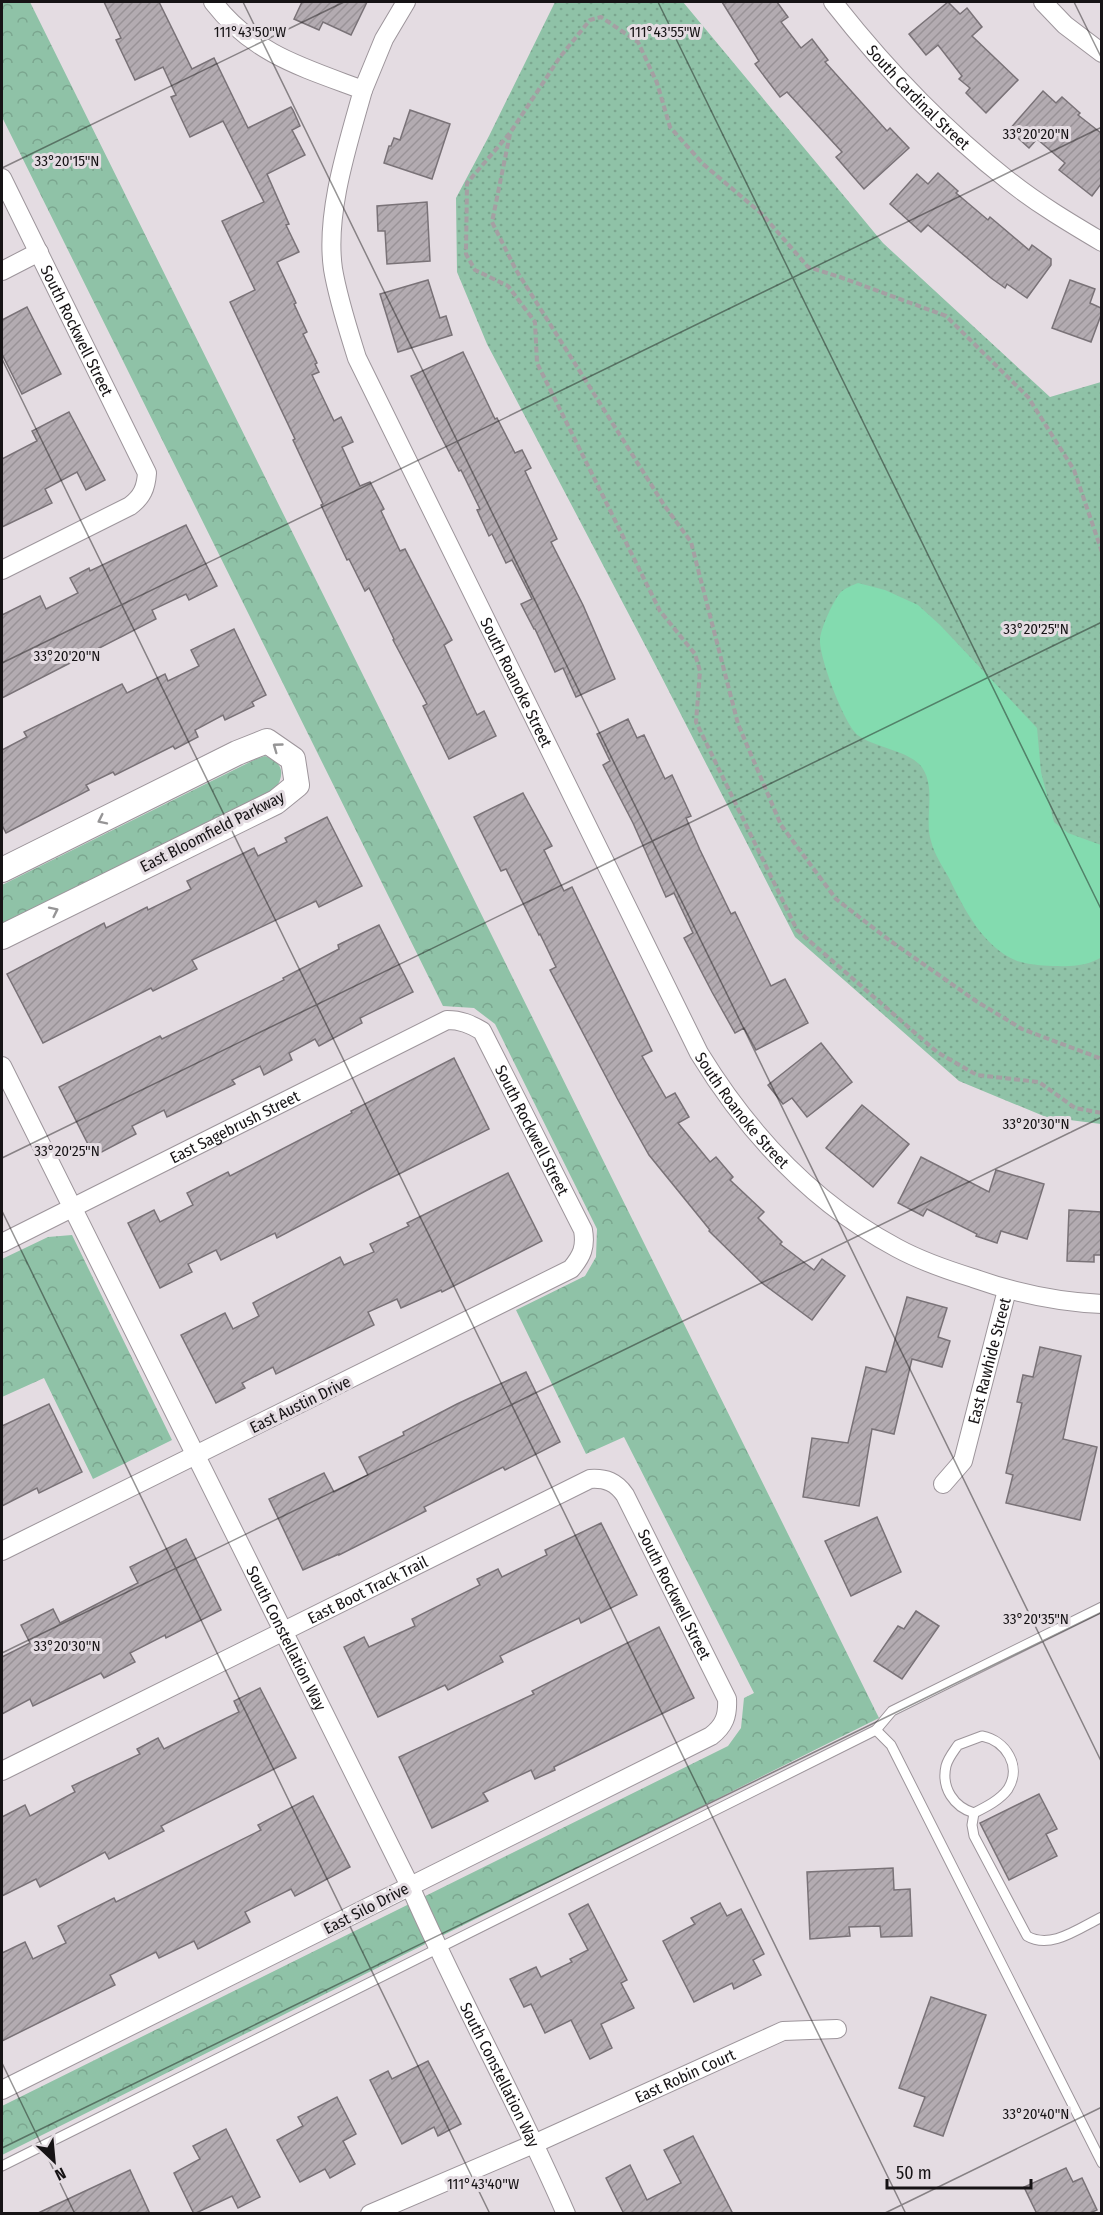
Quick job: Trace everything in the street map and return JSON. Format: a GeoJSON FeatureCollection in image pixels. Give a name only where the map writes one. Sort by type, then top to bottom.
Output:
{"type":"FeatureCollection","features":[{"type":"Feature","properties":{"kind":"street"},"geometry":{"type":"LineString","coordinates":[[213,2],[241,32],[267,51],[363,90]]}},
{"type":"Feature","properties":{"kind":"street","name":"South Roanoke Street"},"geometry":{"type":"LineString","coordinates":[[406,2],[384,39],[363,90],[342,165],[333,226],[333,268],[357,358],[699,1053],[720,1088],[752,1130],[780,1161],[867,1230],[898,1249],[931,1264],[1006,1290]]}},
{"type":"Feature","properties":{"kind":"street","name":"South Cardinal Street"},"geometry":{"type":"LineString","coordinates":[[833,2],[867,44],[926,107],[960,138],[1018,188],[1101,242]]}},
{"type":"Feature","properties":{"kind":"street"},"geometry":{"type":"LineString","coordinates":[[1043,2],[1065,25],[1101,53]]}},
{"type":"Feature","properties":{"kind":"street","name":"South Rockwell Street"},"geometry":{"type":"LineString","coordinates":[[2,177],[146,468],[147,483],[138,500],[129,506],[2,570]]}},
{"type":"Feature","properties":{"kind":"street"},"geometry":{"type":"LineString","coordinates":[[2,271],[39,252]]}},
{"type":"Feature","properties":{"kind":"street","name":"East Bloomfield Parkway"},"geometry":{"type":"LineString","coordinates":[[2,870],[237,753],[267,741],[293,759],[297,785],[276,802],[2,937]]}},
{"type":"Feature","properties":{"kind":"street","name":"East Sagebrush Street"},"geometry":{"type":"LineString","coordinates":[[2,1243],[447,1020],[469,1024]]}},
{"type":"Feature","properties":{"kind":"street","name":"South Rockwell Street"},"geometry":{"type":"LineString","coordinates":[[469,1024],[482,1031],[583,1230],[585,1244]]}},
{"type":"Feature","properties":{"kind":"street","name":"South Constellation Way"},"geometry":{"type":"LineString","coordinates":[[2,1066],[410,1886],[437,1948],[536,2143],[566,2214]]}},
{"type":"Feature","properties":{"kind":"street","name":"East Austin Drive"},"geometry":{"type":"LineString","coordinates":[[2,1551],[571,1269],[580,1259],[585,1244]]}},
{"type":"Feature","properties":{"kind":"street","name":"East Rawhide Street"},"geometry":{"type":"LineString","coordinates":[[943,1484],[963,1461],[1006,1290],[1066,1302],[1101,1304]]}},
{"type":"Feature","properties":{"kind":"street","name":"East Boot Track Trail"},"geometry":{"type":"LineString","coordinates":[[2,1771],[580,1483],[590,1479],[605,1479]]}},
{"type":"Feature","properties":{"kind":"street","name":"South Rockwell Street"},"geometry":{"type":"LineString","coordinates":[[605,1479],[619,1487],[626,1495],[727,1699],[728,1710],[725,1720]]}},
{"type":"Feature","properties":{"kind":"street","name":"East Silo Drive"},"geometry":{"type":"LineString","coordinates":[[2,2090],[711,1736],[719,1730],[725,1720]]}},
{"type":"Feature","properties":{"kind":"street","name":"East Robin Court"},"geometry":{"type":"LineString","coordinates":[[370,2214],[536,2143],[783,2031],[837,2030]]}},
{"type":"Feature","properties":{"kind":"lane"},"geometry":{"type":"LineString","coordinates":[[2,2166],[876,1730],[892,1711],[1101,1607]]}},
{"type":"Feature","properties":{"kind":"lane"},"geometry":{"type":"LineString","coordinates":[[876,1730],[891,1745],[1101,2163]]}},
{"type":"Feature","properties":{"kind":"lane"},"geometry":{"type":"LineString","coordinates":[[982,1736],[993,1738],[1007,1750],[1013,1765],[1013,1777],[1007,1790],[992,1804],[974,1813],[963,1810],[954,1801],[947,1784],[946,1766],[958,1744],[982,1736]]}},
{"type":"Feature","properties":{"kind":"lane"},"geometry":{"type":"LineString","coordinates":[[974,1813],[972,1825],[974,1836],[1027,1936],[1045,1942],[1101,1917]]}},
{"type":"Feature","properties":{"kind":"path"},"geometry":{"type":"LineString","coordinates":[[1101,552],[1074,470],[1028,397],[946,316],[808,267],[762,214],[703,164],[670,127],[657,83],[638,42],[601,17],[590,20],[560,57],[510,133],[467,183],[466,255],[476,270],[508,286],[535,322],[537,363],[660,611],[696,654],[700,671],[696,722],[797,930],[937,1052],[977,1075],[1039,1082],[1075,1108],[1101,1113]]}},
{"type":"Feature","properties":{"kind":"path"},"geometry":{"type":"LineString","coordinates":[[510,133],[492,222],[516,270],[664,506],[691,542],[738,724],[781,825],[836,899],[890,940],[976,1001],[1022,1029],[1101,1059]]}},
{"type":"Feature","properties":{"kind":"green space"},"geometry":{"type":"Polygon","coordinates":[[[2,2],[30,2],[879,1718],[2,2155],[2,2106],[728,1746],[741,1728],[744,1698],[754,1693],[624,1437],[586,1454],[516,1310],[585,1276],[596,1257],[597,1229],[495,1024],[474,1008],[443,1006],[2,117],[2,2]]]}},
{"type":"Feature","properties":{"kind":"green space"},"geometry":{"type":"Polygon","coordinates":[[[555,2],[683,2],[883,243],[1050,397],[1101,382],[1101,1124],[1046,1117],[959,1081],[795,937],[487,344],[457,272],[456,198],[555,2]]]}},
{"type":"Feature","properties":{"kind":"green space"},"geometry":{"type":"Polygon","coordinates":[[[265,756],[276,762],[281,770],[275,790],[2,924],[2,885],[265,756]]]}},
{"type":"Feature","properties":{"kind":"green space"},"geometry":{"type":"Polygon","coordinates":[[[72,1235],[172,1440],[93,1479],[44,1378],[2,1397],[2,1259],[48,1237],[72,1235]]]}},
{"type":"Feature","properties":{"kind":"shaded area"},"geometry":{"type":"Polygon","coordinates":[[[858,583],[885,590],[918,605],[940,625],[1037,728],[1041,772],[1054,822],[1068,833],[1101,845],[1102,957],[1086,964],[1069,966],[1038,965],[1017,961],[1005,955],[984,937],[968,914],[932,846],[929,832],[929,786],[923,769],[911,758],[859,736],[847,720],[828,675],[821,649],[822,629],[839,595],[858,583]]]}},
{"type":"Feature","properties":{"kind":"building"},"geometry":{"type":"Polygon","coordinates":[[[104,2],[159,2],[192,69],[214,58],[248,128],[291,107],[293,110],[300,126],[292,130],[305,155],[267,174],[299,252],[277,262],[296,303],[294,304],[307,332],[303,334],[317,363],[315,364],[319,372],[312,375],[334,421],[341,417],[353,442],[342,447],[360,486],[370,482],[384,509],[381,511],[400,551],[405,549],[452,640],[444,645],[477,715],[484,711],[496,736],[449,759],[423,706],[427,704],[369,588],[365,591],[349,559],[347,560],[293,440],[295,439],[230,302],[255,290],[222,221],[264,202],[223,121],[190,137],[171,97],[176,95],[163,67],[135,80],[116,40],[121,38],[104,2]]]}},
{"type":"Feature","properties":{"kind":"building"},"geometry":{"type":"Polygon","coordinates":[[[302,2],[367,2],[351,35],[323,22],[319,30],[294,19],[302,2]]]}},
{"type":"Feature","properties":{"kind":"building"},"geometry":{"type":"Polygon","coordinates":[[[722,2],[777,2],[788,17],[781,22],[801,48],[812,39],[828,60],[825,62],[887,131],[890,128],[909,148],[864,189],[836,157],[842,152],[787,92],[780,97],[755,64],[759,61],[722,2]]]}},
{"type":"Feature","properties":{"kind":"building"},"geometry":{"type":"Polygon","coordinates":[[[948,2],[960,14],[967,8],[982,27],[972,36],[1018,80],[986,113],[966,93],[970,88],[959,79],[962,76],[938,45],[926,55],[909,34],[948,2]]]}},
{"type":"Feature","properties":{"kind":"building"},"geometry":{"type":"Polygon","coordinates":[[[1043,91],[1056,103],[1062,97],[1080,113],[1078,115],[1101,133],[1101,184],[1092,196],[1059,170],[1065,163],[1037,139],[1029,148],[1009,130],[1043,91]]]}},
{"type":"Feature","properties":{"kind":"building"},"geometry":{"type":"Polygon","coordinates":[[[410,110],[450,124],[432,179],[384,163],[394,138],[400,140],[410,110]]]}},
{"type":"Feature","properties":{"kind":"building"},"geometry":{"type":"Polygon","coordinates":[[[938,173],[958,191],[956,193],[988,220],[990,217],[1029,250],[1032,245],[1051,259],[1051,265],[1027,298],[1007,284],[1005,288],[991,278],[928,225],[921,232],[890,204],[917,174],[928,184],[938,173]]]}},
{"type":"Feature","properties":{"kind":"building"},"geometry":{"type":"Polygon","coordinates":[[[427,202],[430,261],[387,264],[385,231],[378,231],[377,206],[427,202]]]}},
{"type":"Feature","properties":{"kind":"building"},"geometry":{"type":"Polygon","coordinates":[[[428,280],[440,318],[446,316],[452,335],[398,352],[380,294],[428,280]]]}},
{"type":"Feature","properties":{"kind":"building"},"geometry":{"type":"Polygon","coordinates":[[[1070,280],[1095,289],[1090,303],[1101,308],[1101,315],[1091,342],[1052,328],[1070,280]]]}},
{"type":"Feature","properties":{"kind":"building"},"geometry":{"type":"Polygon","coordinates":[[[27,307],[61,374],[22,394],[2,354],[2,320],[27,307]]]}},
{"type":"Feature","properties":{"kind":"building"},"geometry":{"type":"Polygon","coordinates":[[[463,352],[495,419],[497,418],[515,453],[522,450],[531,468],[525,471],[557,539],[551,542],[583,605],[615,679],[576,697],[563,668],[555,672],[521,604],[532,599],[512,560],[506,563],[492,534],[489,536],[477,510],[480,509],[461,470],[459,471],[411,376],[463,352]]]}},
{"type":"Feature","properties":{"kind":"building"},"geometry":{"type":"Polygon","coordinates":[[[69,412],[105,480],[86,490],[77,472],[45,489],[52,503],[2,527],[2,459],[37,441],[32,431],[69,412]]]}},
{"type":"Feature","properties":{"kind":"building"},"geometry":{"type":"Polygon","coordinates":[[[186,525],[217,586],[189,600],[186,594],[152,610],[156,619],[2,698],[2,615],[40,596],[46,609],[78,593],[70,578],[89,568],[90,571],[186,525]]]}},
{"type":"Feature","properties":{"kind":"building"},"geometry":{"type":"Polygon","coordinates":[[[234,629],[266,695],[252,702],[254,706],[225,720],[223,715],[195,730],[198,737],[175,749],[173,746],[115,775],[113,772],[86,785],[89,790],[6,833],[2,825],[2,750],[27,737],[24,732],[122,684],[127,693],[165,674],[168,681],[199,666],[191,650],[234,629]]]}},
{"type":"Feature","properties":{"kind":"building"},"geometry":{"type":"Polygon","coordinates":[[[628,719],[637,738],[644,735],[665,779],[672,775],[691,816],[686,818],[700,850],[731,914],[735,912],[771,986],[785,979],[808,1023],[756,1050],[744,1028],[735,1033],[712,992],[684,938],[693,933],[674,893],[666,897],[633,823],[603,765],[610,761],[597,734],[628,719]]]}},
{"type":"Feature","properties":{"kind":"building"},"geometry":{"type":"Polygon","coordinates":[[[523,793],[552,846],[544,850],[564,891],[572,887],[652,1051],[642,1056],[666,1098],[675,1093],[689,1117],[678,1123],[710,1162],[716,1157],[733,1177],[730,1180],[764,1212],[758,1218],[782,1242],[780,1244],[814,1270],[822,1259],[845,1276],[812,1320],[762,1283],[709,1231],[649,1155],[617,1098],[550,970],[556,967],[540,934],[506,869],[501,871],[474,817],[523,793]]]}},
{"type":"Feature","properties":{"kind":"building"},"geometry":{"type":"Polygon","coordinates":[[[327,817],[362,886],[319,907],[316,901],[192,960],[197,969],[153,991],[151,988],[43,1043],[7,974],[104,923],[106,928],[147,907],[148,910],[191,889],[187,881],[254,848],[258,856],[287,842],[285,838],[327,817]]]}},
{"type":"Feature","properties":{"kind":"building"},"geometry":{"type":"Polygon","coordinates":[[[379,925],[413,992],[360,1018],[362,1023],[319,1046],[315,1039],[289,1053],[292,1060],[264,1075],[260,1066],[232,1080],[235,1084],[167,1117],[164,1110],[132,1126],[136,1134],[94,1156],[59,1087],[160,1036],[162,1039],[284,980],[283,978],[339,949],[338,945],[379,925]]]}},
{"type":"Feature","properties":{"kind":"building"},"geometry":{"type":"Polygon","coordinates":[[[821,1043],[852,1082],[807,1117],[792,1098],[783,1104],[768,1085],[821,1043]]]}},
{"type":"Feature","properties":{"kind":"building"},"geometry":{"type":"Polygon","coordinates":[[[454,1058],[489,1129],[277,1238],[275,1233],[221,1260],[216,1250],[188,1264],[192,1272],[160,1288],[128,1223],[154,1210],[160,1222],[193,1205],[187,1193],[228,1172],[230,1176],[454,1058]]]}},
{"type":"Feature","properties":{"kind":"building"},"geometry":{"type":"Polygon","coordinates":[[[862,1105],[909,1144],[873,1187],[826,1148],[862,1105]]]}},
{"type":"Feature","properties":{"kind":"building"},"geometry":{"type":"Polygon","coordinates":[[[921,1157],[989,1192],[996,1170],[1044,1184],[1027,1239],[1001,1231],[997,1243],[976,1236],[977,1234],[927,1209],[923,1216],[898,1203],[921,1157]]]}},
{"type":"Feature","properties":{"kind":"building"},"geometry":{"type":"Polygon","coordinates":[[[508,1173],[542,1241],[442,1292],[441,1290],[401,1308],[397,1299],[368,1312],[374,1325],[276,1374],[273,1367],[242,1383],[245,1388],[216,1403],[181,1335],[225,1313],[233,1329],[259,1316],[253,1303],[340,1257],[344,1265],[374,1252],[370,1244],[409,1226],[407,1223],[508,1173]]]}},
{"type":"Feature","properties":{"kind":"building"},"geometry":{"type":"Polygon","coordinates":[[[1069,1210],[1101,1212],[1101,1255],[1094,1255],[1094,1262],[1067,1261],[1069,1210]]]}},
{"type":"Feature","properties":{"kind":"building"},"geometry":{"type":"Polygon","coordinates":[[[907,1297],[947,1308],[938,1337],[950,1341],[942,1367],[912,1359],[894,1434],[872,1429],[859,1506],[803,1497],[812,1438],[848,1443],[866,1367],[886,1372],[907,1297]]]}},
{"type":"Feature","properties":{"kind":"building"},"geometry":{"type":"Polygon","coordinates":[[[1040,1347],[1081,1356],[1063,1439],[1097,1447],[1080,1520],[1006,1503],[1013,1475],[1006,1473],[1022,1403],[1017,1402],[1023,1375],[1033,1377],[1040,1347]]]}},
{"type":"Feature","properties":{"kind":"building"},"geometry":{"type":"Polygon","coordinates":[[[526,1372],[560,1442],[505,1470],[503,1467],[424,1507],[426,1511],[339,1555],[303,1570],[269,1499],[324,1473],[334,1492],[368,1475],[359,1457],[404,1435],[403,1432],[457,1404],[526,1372]]]}},
{"type":"Feature","properties":{"kind":"building"},"geometry":{"type":"Polygon","coordinates":[[[49,1404],[82,1472],[39,1493],[37,1488],[2,1506],[2,1426],[49,1404]]]}},
{"type":"Feature","properties":{"kind":"building"},"geometry":{"type":"Polygon","coordinates":[[[877,1517],[901,1572],[851,1596],[825,1541],[877,1517]]]}},
{"type":"Feature","properties":{"kind":"building"},"geometry":{"type":"Polygon","coordinates":[[[601,1523],[637,1595],[581,1623],[579,1618],[500,1656],[503,1662],[448,1690],[445,1685],[378,1717],[344,1647],[364,1637],[369,1647],[415,1626],[412,1619],[480,1585],[477,1579],[498,1569],[502,1577],[547,1555],[545,1550],[601,1523]]]}},
{"type":"Feature","properties":{"kind":"building"},"geometry":{"type":"Polygon","coordinates":[[[186,1539],[221,1610],[166,1638],[165,1635],[130,1653],[135,1662],[104,1678],[101,1673],[33,1706],[30,1699],[2,1714],[2,1657],[30,1643],[21,1625],[53,1609],[60,1623],[138,1583],[130,1567],[186,1539]]]}},
{"type":"Feature","properties":{"kind":"building"},"geometry":{"type":"Polygon","coordinates":[[[916,1611],[939,1626],[902,1679],[874,1661],[898,1626],[904,1629],[916,1611]]]}},
{"type":"Feature","properties":{"kind":"building"},"geometry":{"type":"Polygon","coordinates":[[[659,1627],[694,1698],[554,1767],[555,1770],[535,1779],[531,1770],[483,1793],[488,1801],[432,1828],[399,1757],[534,1694],[532,1691],[659,1627]]]}},
{"type":"Feature","properties":{"kind":"building"},"geometry":{"type":"Polygon","coordinates":[[[260,1688],[296,1758],[161,1826],[164,1831],[109,1859],[105,1852],[40,1887],[36,1879],[2,1896],[2,1817],[25,1805],[30,1816],[75,1792],[72,1786],[140,1754],[137,1749],[158,1738],[164,1749],[239,1712],[234,1701],[260,1688]]]}},
{"type":"Feature","properties":{"kind":"building"},"geometry":{"type":"Polygon","coordinates":[[[1039,1794],[1057,1829],[1046,1834],[1057,1856],[1009,1880],[980,1823],[1039,1794]]]}},
{"type":"Feature","properties":{"kind":"building"},"geometry":{"type":"Polygon","coordinates":[[[313,1796],[350,1867],[295,1896],[291,1889],[245,1912],[250,1922],[198,1949],[194,1941],[159,1958],[156,1952],[110,1975],[115,1985],[2,2041],[2,1953],[25,1942],[33,1959],[66,1943],[58,1926],[114,1898],[116,1902],[261,1830],[258,1825],[313,1796]]]}},
{"type":"Feature","properties":{"kind":"building"},"geometry":{"type":"Polygon","coordinates":[[[893,1868],[894,1890],[910,1889],[912,1936],[881,1937],[880,1926],[849,1927],[850,1936],[810,1939],[807,1872],[893,1868]]]}},
{"type":"Feature","properties":{"kind":"building"},"geometry":{"type":"Polygon","coordinates":[[[720,1903],[727,1916],[741,1909],[764,1954],[753,1960],[761,1975],[734,1989],[732,1983],[694,2002],[663,1941],[695,1924],[691,1918],[720,1903]]]}},
{"type":"Feature","properties":{"kind":"building"},"geometry":{"type":"Polygon","coordinates":[[[588,1904],[627,1980],[621,1983],[634,2008],[601,2024],[612,2048],[590,2059],[571,2020],[545,2033],[531,2004],[524,2007],[510,1979],[536,1967],[541,1977],[572,1962],[570,1959],[588,1950],[569,1914],[588,1904]]]}},
{"type":"Feature","properties":{"kind":"building"},"geometry":{"type":"Polygon","coordinates":[[[931,1997],[986,2015],[943,2136],[914,2126],[925,2097],[899,2088],[931,1997]]]}},
{"type":"Feature","properties":{"kind":"building"},"geometry":{"type":"Polygon","coordinates":[[[428,2061],[461,2124],[438,2136],[434,2127],[402,2144],[370,2080],[388,2071],[392,2079],[428,2061]]]}},
{"type":"Feature","properties":{"kind":"building"},"geometry":{"type":"Polygon","coordinates":[[[337,2097],[356,2134],[343,2141],[355,2164],[330,2178],[325,2169],[300,2182],[277,2140],[303,2126],[298,2117],[337,2097]]]}},
{"type":"Feature","properties":{"kind":"building"},"geometry":{"type":"Polygon","coordinates":[[[226,2129],[260,2197],[238,2208],[232,2196],[194,2214],[174,2173],[200,2159],[193,2146],[226,2129]]]}},
{"type":"Feature","properties":{"kind":"building"},"geometry":{"type":"Polygon","coordinates":[[[693,2136],[733,2214],[621,2214],[623,2212],[606,2178],[630,2165],[647,2200],[681,2183],[664,2150],[693,2136]]]}},
{"type":"Feature","properties":{"kind":"building"},"geometry":{"type":"Polygon","coordinates":[[[1066,2168],[1073,2182],[1082,2178],[1097,2210],[1088,2214],[1037,2214],[1024,2187],[1066,2168]]]}},
{"type":"Feature","properties":{"kind":"building"},"geometry":{"type":"Polygon","coordinates":[[[130,2170],[150,2214],[36,2214],[130,2170]]]}}]}
